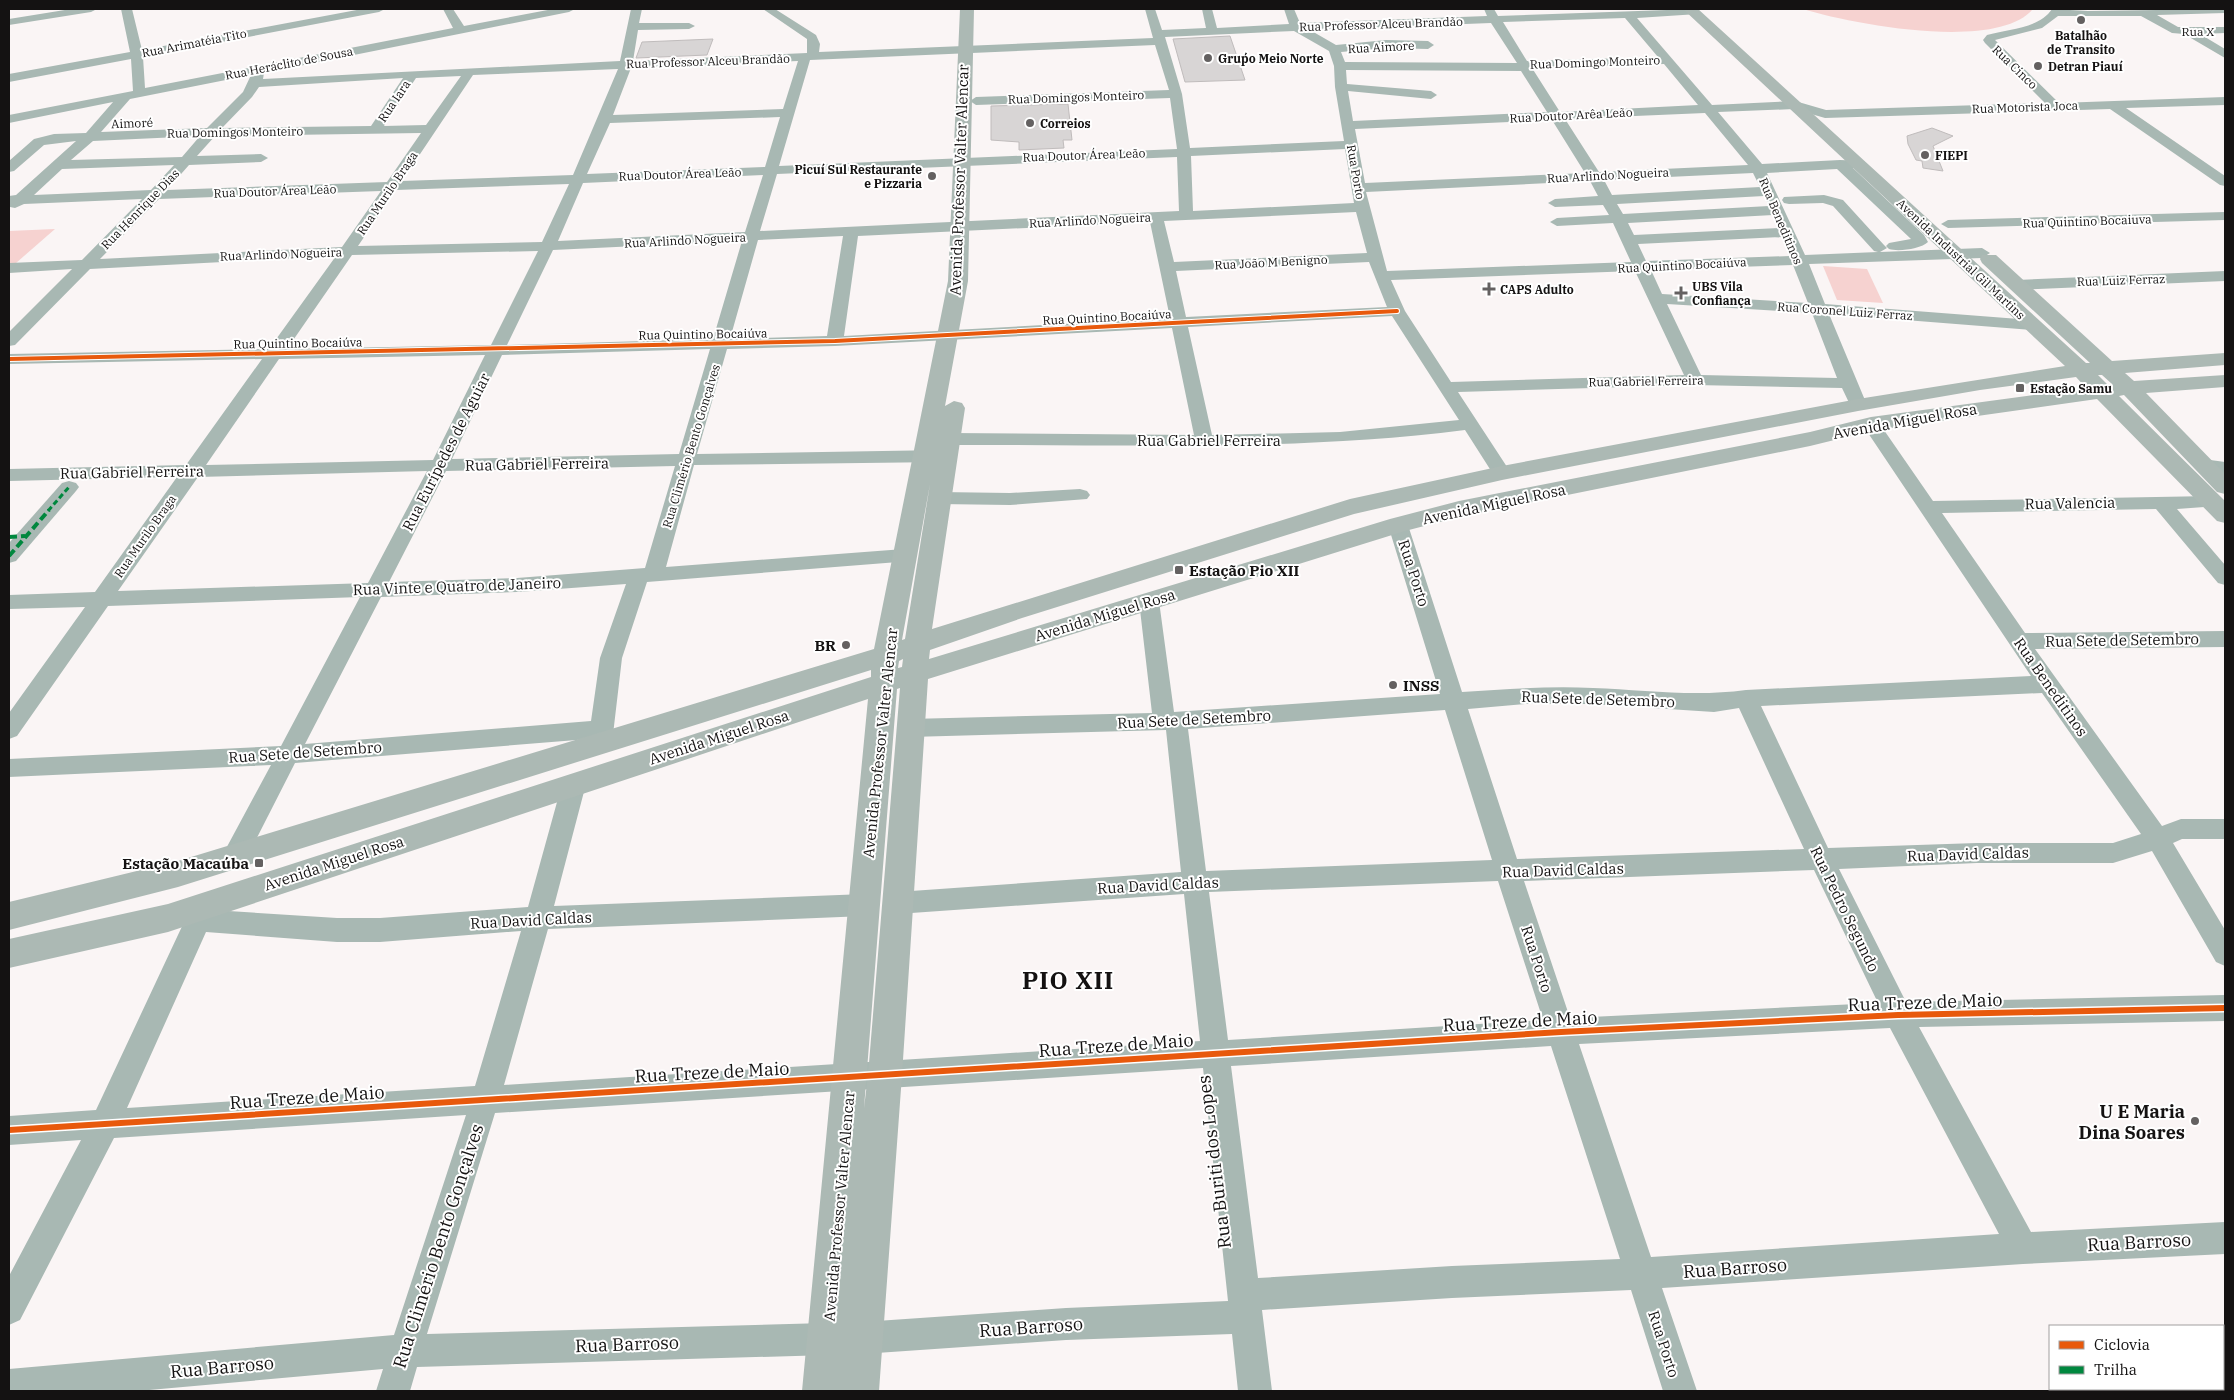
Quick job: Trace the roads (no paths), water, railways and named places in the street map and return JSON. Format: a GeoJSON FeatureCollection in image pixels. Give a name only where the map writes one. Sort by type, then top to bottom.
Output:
{"type":"FeatureCollection","features":[{"type":"Feature","properties":{"kind":"main road","name":"Avenida Industrial Gil Martins"},"geometry":{"type":"LineString","coordinates":[[1697,10],[1794,105],[2220,501]]}},
{"type":"Feature","properties":{"kind":"main road","name":"Avenida Industrial Gil Martins"},"geometry":{"type":"LineString","coordinates":[[1697,10],[1842,128],[2108,368],[2203,465],[2220,501]]}},
{"type":"Feature","properties":{"kind":"main road","name":"Avenida Professor Valter Alencar"},"geometry":{"type":"LineString","coordinates":[[822,1391],[844,1338],[868,1077],[881,904],[883,684],[886,655],[904,556],[940,450],[962,330],[958,281],[967,226],[972,13]]}},
{"type":"Feature","properties":{"kind":"main road","name":"Avenida Professor Valter Alencar"},"geometry":{"type":"LineString","coordinates":[[969,160],[976,101],[971,49]]}},
{"type":"Feature","properties":{"kind":"main road","name":"Avenida Professor Valter Alencar"},"geometry":{"type":"LineString","coordinates":[[967,226],[975,275]]}},
{"type":"Feature","properties":{"kind":"main road","name":"Avenida Miguel Rosa"},"geometry":{"type":"LineString","coordinates":[[9,916],[178,874],[388,811],[601,736],[886,655],[1350,506],[1502,473],[1865,414],[2081,370],[2225,359]]}},
{"type":"Feature","properties":{"kind":"main road","name":"Avenida Miguel Rosa"},"geometry":{"type":"LineString","coordinates":[[9,953],[168,918],[200,914],[574,784],[883,684],[1398,525],[1459,509],[1738,454],[1865,414],[2129,388],[2225,381]]}},
{"type":"Feature","properties":{"kind":"main road","name":"Avenida Professor Valter Alencar"},"geometry":{"type":"LineString","coordinates":[[881,904],[910,728],[916,645],[939,498],[940,450]]}},
{"type":"Feature","properties":{"kind":"main road","name":"Avenida Professor Valter Alencar"},"geometry":{"type":"LineString","coordinates":[[844,1338],[858,1391]]}},
{"type":"Feature","properties":{"kind":"street"},"geometry":{"type":"LineString","coordinates":[[9,22],[91,9]]}},
{"type":"Feature","properties":{"kind":"street"},"geometry":{"type":"LineString","coordinates":[[9,210],[14,200],[58,165],[133,94],[137,54],[126,9]]}},
{"type":"Feature","properties":{"kind":"street"},"geometry":{"type":"LineString","coordinates":[[312,9],[320,24]]}},
{"type":"Feature","properties":{"kind":"street","name":"Rua Arimatéia Tito"},"geometry":{"type":"LineString","coordinates":[[9,78],[137,54],[320,24],[380,9]]}},
{"type":"Feature","properties":{"kind":"street"},"geometry":{"type":"LineString","coordinates":[[448,9],[460,30]]}},
{"type":"Feature","properties":{"kind":"street","name":"Rua Heráclito de Sousa"},"geometry":{"type":"LineString","coordinates":[[9,119],[133,94],[257,76],[333,50],[460,30],[569,9]]}},
{"type":"Feature","properties":{"kind":"street","name":"Rua Eurípedes de Aguiar"},"geometry":{"type":"LineString","coordinates":[[235,856],[439,466],[548,246],[605,119],[626,64],[636,9]]}},
{"type":"Feature","properties":{"kind":"street","name":"Rua Climério Bento Gonçalves"},"geometry":{"type":"LineString","coordinates":[[601,736],[611,658],[646,576],[687,460],[722,344],[751,237],[809,57],[812,37],[768,9]]}},
{"type":"Feature","properties":{"kind":"street"},"geometry":{"type":"LineString","coordinates":[[1150,9],[1176,94],[1184,151],[1186,214]]}},
{"type":"Feature","properties":{"kind":"street"},"geometry":{"type":"LineString","coordinates":[[1207,9],[1212,31]]}},
{"type":"Feature","properties":{"kind":"street"},"geometry":{"type":"LineString","coordinates":[[1289,9],[1296,27],[1334,50]]}},
{"type":"Feature","properties":{"kind":"street"},"geometry":{"type":"LineString","coordinates":[[1406,9],[1442,67]]}},
{"type":"Feature","properties":{"kind":"street","name":"Rua Professor Alceu Brandão"},"geometry":{"type":"LineString","coordinates":[[257,76],[412,74],[809,57],[1160,37],[1212,31],[1296,27],[1338,21],[1414,22],[1492,14],[1628,14],[1697,10]]}},
{"type":"Feature","properties":{"kind":"street"},"geometry":{"type":"LineString","coordinates":[[2056,11],[2225,10]]}},
{"type":"Feature","properties":{"kind":"street","name":"Rua Cinco"},"geometry":{"type":"LineString","coordinates":[[2055,106],[1989,40],[1991,37],[2036,26],[2056,11]]}},
{"type":"Feature","properties":{"kind":"street","name":"Rua X"},"geometry":{"type":"LineString","coordinates":[[2141,11],[2171,29],[2188,32],[2225,30]]}},
{"type":"Feature","properties":{"kind":"street"},"geometry":{"type":"LineString","coordinates":[[1492,14],[1557,116],[1618,218],[1695,380]]}},
{"type":"Feature","properties":{"kind":"street","name":"Rua Beneditinos"},"geometry":{"type":"LineString","coordinates":[[1628,14],[1710,109],[1758,168],[1770,191],[1784,205],[1788,232],[1797,259],[1848,384],[1865,414],[2048,684],[2157,838],[2225,954]]}},
{"type":"Feature","properties":{"kind":"street"},"geometry":{"type":"LineString","coordinates":[[633,27],[688,26]]}},
{"type":"Feature","properties":{"kind":"street"},"geometry":{"type":"LineString","coordinates":[[2188,32],[2225,54]]}},
{"type":"Feature","properties":{"kind":"street","name":"Rua Aimore"},"geometry":{"type":"LineString","coordinates":[[1334,50],[1386,44],[1428,45]]}},
{"type":"Feature","properties":{"kind":"street","name":"Rua Porto"},"geometry":{"type":"LineString","coordinates":[[1334,50],[1340,66],[1341,87],[1358,188],[1381,276],[1397,312],[1502,473]]}},
{"type":"Feature","properties":{"kind":"street","name":"Rua Domingo Monteiro"},"geometry":{"type":"LineString","coordinates":[[1524,66],[1667,60]]}},
{"type":"Feature","properties":{"kind":"street"},"geometry":{"type":"LineString","coordinates":[[1340,66],[1524,66]]}},
{"type":"Feature","properties":{"kind":"street","name":"Rua Murilo Braga"},"geometry":{"type":"LineString","coordinates":[[9,730],[347,252],[470,71]]}},
{"type":"Feature","properties":{"kind":"street","name":"Rua Iara"},"geometry":{"type":"LineString","coordinates":[[375,129],[412,74]]}},
{"type":"Feature","properties":{"kind":"street","name":"Rua Henrique Dias"},"geometry":{"type":"LineString","coordinates":[[9,341],[154,196],[248,94],[257,76]]}},
{"type":"Feature","properties":{"kind":"street"},"geometry":{"type":"LineString","coordinates":[[1341,87],[1431,95]]}},
{"type":"Feature","properties":{"kind":"street","name":"Rua Domingos Monteiro"},"geometry":{"type":"LineString","coordinates":[[976,101],[1176,94]]}},
{"type":"Feature","properties":{"kind":"street","name":"Rua Motorista Joca"},"geometry":{"type":"LineString","coordinates":[[1794,105],[1825,114],[2225,101]]}},
{"type":"Feature","properties":{"kind":"street","name":"Rua Doutor Arêa Leão"},"geometry":{"type":"LineString","coordinates":[[1348,125],[1794,105]]}},
{"type":"Feature","properties":{"kind":"street"},"geometry":{"type":"LineString","coordinates":[[2113,105],[2225,182]]}},
{"type":"Feature","properties":{"kind":"street"},"geometry":{"type":"LineString","coordinates":[[605,119],[790,113]]}},
{"type":"Feature","properties":{"kind":"street"},"geometry":{"type":"LineString","coordinates":[[1842,128],[1849,121],[1862,116]]}},
{"type":"Feature","properties":{"kind":"street","name":"Aimoré"},"geometry":{"type":"LineString","coordinates":[[102,124],[222,120]]}},
{"type":"Feature","properties":{"kind":"street","name":"Rua Domingos Monteiro"},"geometry":{"type":"LineString","coordinates":[[9,168],[39,142],[54,138],[211,132],[431,129]]}},
{"type":"Feature","properties":{"kind":"street","name":"Rua Doutor Área Leão"},"geometry":{"type":"LineString","coordinates":[[14,200],[154,196],[1351,144]]}},
{"type":"Feature","properties":{"kind":"street"},"geometry":{"type":"LineString","coordinates":[[58,165],[261,158]]}},
{"type":"Feature","properties":{"kind":"street"},"geometry":{"type":"LineString","coordinates":[[1779,176],[1784,205],[1808,244],[1813,247],[1826,250],[1879,248],[1920,242],[1919,238],[1840,164]]}},
{"type":"Feature","properties":{"kind":"street","name":"Rua Arlindo Nogueira"},"geometry":{"type":"LineString","coordinates":[[1358,188],[1859,164]]}},
{"type":"Feature","properties":{"kind":"street"},"geometry":{"type":"LineString","coordinates":[[1555,203],[1770,191]]}},
{"type":"Feature","properties":{"kind":"street"},"geometry":{"type":"LineString","coordinates":[[1557,222],[1784,205],[1824,199],[1838,203],[1879,248]]}},
{"type":"Feature","properties":{"kind":"street","name":"Rua Arlindo Nogueira"},"geometry":{"type":"LineString","coordinates":[[9,268],[347,252],[751,237],[1186,214],[1362,207]]}},
{"type":"Feature","properties":{"kind":"street"},"geometry":{"type":"LineString","coordinates":[[1156,216],[1204,441]]}},
{"type":"Feature","properties":{"kind":"street","name":"Rua Quintino Bocaiuva"},"geometry":{"type":"LineString","coordinates":[[1948,224],[2225,216]]}},
{"type":"Feature","properties":{"kind":"street"},"geometry":{"type":"LineString","coordinates":[[835,341],[850,232]]}},
{"type":"Feature","properties":{"kind":"street"},"geometry":{"type":"LineString","coordinates":[[1628,240],[1788,232]]}},
{"type":"Feature","properties":{"kind":"street","name":"Rua Quintino Bocaiúva"},"geometry":{"type":"LineString","coordinates":[[1381,276],[1982,253]]}},
{"type":"Feature","properties":{"kind":"street","name":"Rua João M Benigno"},"geometry":{"type":"LineString","coordinates":[[1167,267],[1376,257]]}},
{"type":"Feature","properties":{"kind":"street","name":"Rua Luiz Ferraz"},"geometry":{"type":"LineString","coordinates":[[2017,285],[2225,276]]}},
{"type":"Feature","properties":{"kind":"street","name":"Rua Coronel Luiz Ferraz"},"geometry":{"type":"LineString","coordinates":[[1657,299],[1817,308],[2032,326]]}},
{"type":"Feature","properties":{"kind":"street","name":"Rua Quintino Bocaiúva"},"geometry":{"type":"LineString","coordinates":[[9,358],[498,350],[835,341],[962,330],[1397,312]]}},
{"type":"Feature","properties":{"kind":"street","name":"Rua Gabriel Ferreira"},"geometry":{"type":"LineString","coordinates":[[1445,388],[1695,380],[1848,384]]}},
{"type":"Feature","properties":{"kind":"street","name":"Rua Gabriel Ferreira"},"geometry":{"type":"LineString","coordinates":[[9,475],[687,460],[1362,437],[1469,424]]}},
{"type":"Feature","properties":{"kind":"street"},"geometry":{"type":"LineString","coordinates":[[2203,465],[2225,468]]}},
{"type":"Feature","properties":{"kind":"street"},"geometry":{"type":"LineString","coordinates":[[9,556],[17,536],[68,487]]}},
{"type":"Feature","properties":{"kind":"street"},"geometry":{"type":"LineString","coordinates":[[939,498],[1010,499],[1080,495]]}},
{"type":"Feature","properties":{"kind":"street","name":"Rua Valencia"},"geometry":{"type":"LineString","coordinates":[[1929,507],[2220,501]]}},
{"type":"Feature","properties":{"kind":"street"},"geometry":{"type":"LineString","coordinates":[[2160,502],[2225,578]]}},
{"type":"Feature","properties":{"kind":"street","name":"Rua Porto"},"geometry":{"type":"LineString","coordinates":[[1398,525],[1456,702],[1508,872],[1680,1391]]}},
{"type":"Feature","properties":{"kind":"street","name":"Rua Vinte e Quatro de Janeiro"},"geometry":{"type":"LineString","coordinates":[[9,602],[517,585],[904,556]]}},
{"type":"Feature","properties":{"kind":"street","name":"Rua Buriti dos Lopes"},"geometry":{"type":"LineString","coordinates":[[1149,601],[1195,882],[1255,1391]]}},
{"type":"Feature","properties":{"kind":"street","name":"Rua Sete de Setembro"},"geometry":{"type":"LineString","coordinates":[[2019,641],[2225,639]]}},
{"type":"Feature","properties":{"kind":"street","name":"Rua Sete de Setembro"},"geometry":{"type":"LineString","coordinates":[[910,728],[1170,722],[1525,696],[1591,696],[1714,703],[1746,698],[2048,684]]}},
{"type":"Feature","properties":{"kind":"street","name":"Rua Pedro Segundo"},"geometry":{"type":"LineString","coordinates":[[1746,698],[1821,860],[1898,1015],[2023,1248]]}},
{"type":"Feature","properties":{"kind":"street","name":"Rua Sete de Setembro"},"geometry":{"type":"LineString","coordinates":[[9,768],[287,755],[601,736]]}},
{"type":"Feature","properties":{"kind":"street","name":"Rua Climério Bento Gonçalves"},"geometry":{"type":"LineString","coordinates":[[393,1391],[404,1350],[485,1100],[538,918],[574,784]]}},
{"type":"Feature","properties":{"kind":"street","name":"Rua David Caldas"},"geometry":{"type":"LineString","coordinates":[[200,914],[345,930],[380,930],[538,918],[881,904],[1058,890],[1195,882],[1508,872],[1977,853],[2113,853],[2135,848],[2181,829],[2225,829]]}},
{"type":"Feature","properties":{"kind":"street"},"geometry":{"type":"LineString","coordinates":[[9,1309],[105,1124],[200,914]]}},
{"type":"Feature","properties":{"kind":"street","name":"Rua Treze de Maio"},"geometry":{"type":"LineString","coordinates":[[9,1130],[868,1077],[1215,1052],[1561,1032],[1898,1015],[2225,1008]]}},
{"type":"Feature","properties":{"kind":"street","name":"Rua Barroso"},"geometry":{"type":"LineString","coordinates":[[9,1386],[404,1350],[844,1338],[1066,1324],[1452,1282],[1641,1274],[2023,1248],[2225,1238]]}},
{"type":"Feature","properties":{"kind":"place","name":"Batalhão de Transito"},"geometry":{"type":"Point","coordinates":[2081,20]}},
{"type":"Feature","properties":{"kind":"place","name":"Gruṕo Meio Norte"},"geometry":{"type":"Point","coordinates":[1208,58]}},
{"type":"Feature","properties":{"kind":"place","name":"Detran Piauí"},"geometry":{"type":"Point","coordinates":[2038,66]}},
{"type":"Feature","properties":{"kind":"place","name":"Correios"},"geometry":{"type":"Point","coordinates":[1030,123]}},
{"type":"Feature","properties":{"kind":"place","name":"FIEPI"},"geometry":{"type":"Point","coordinates":[1925,155]}},
{"type":"Feature","properties":{"kind":"place","name":"Picuí Sul Restaurante e Pizzaria"},"geometry":{"type":"Point","coordinates":[932,176]}},
{"type":"Feature","properties":{"kind":"place","name":"CAPS Adulto"},"geometry":{"type":"Point","coordinates":[1489,289]}},
{"type":"Feature","properties":{"kind":"place","name":"UBS Vila Confiança"},"geometry":{"type":"Point","coordinates":[1681,293]}},
{"type":"Feature","properties":{"kind":"place","name":"Estação Samu"},"geometry":{"type":"Point","coordinates":[2020,388]}},
{"type":"Feature","properties":{"kind":"place","name":"Estação Pio XII"},"geometry":{"type":"Point","coordinates":[1179,570]}},
{"type":"Feature","properties":{"kind":"place","name":"BR"},"geometry":{"type":"Point","coordinates":[846,645]}},
{"type":"Feature","properties":{"kind":"place","name":"INSS"},"geometry":{"type":"Point","coordinates":[1393,685]}},
{"type":"Feature","properties":{"kind":"place","name":"Estação Macaúba"},"geometry":{"type":"Point","coordinates":[259,863]}},
{"type":"Feature","properties":{"kind":"place","name":"U E Maria Dina Soares"},"geometry":{"type":"Point","coordinates":[2195,1121]}},
{"type":"Feature","properties":{"kind":"district","name":"PIO XII"},"geometry":{"type":"Point","coordinates":[1068,980]}}]}
